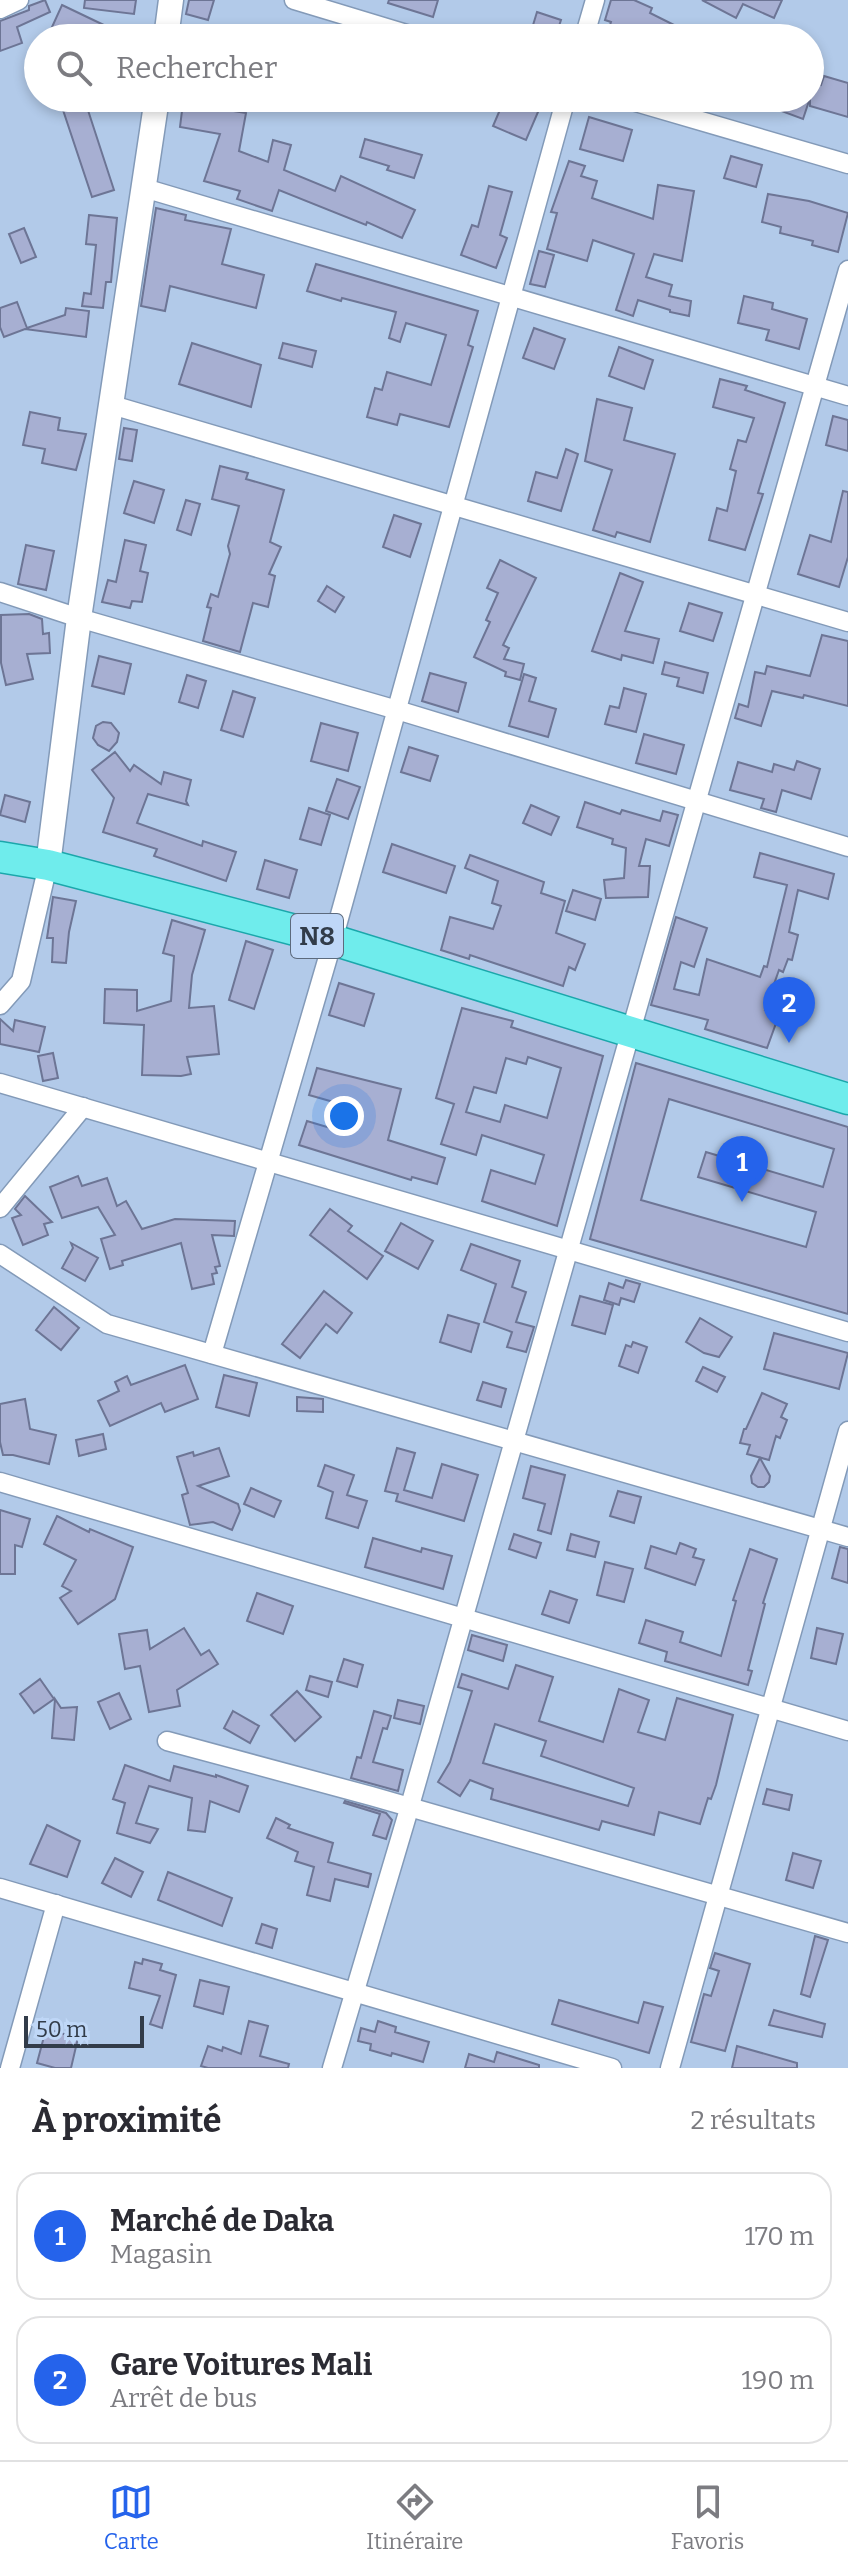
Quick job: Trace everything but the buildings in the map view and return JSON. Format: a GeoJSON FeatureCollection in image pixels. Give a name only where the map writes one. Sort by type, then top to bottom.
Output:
{"type":"FeatureCollection","features":[{"type":"Feature","properties":{"kind":"main road","name":"N8"},"geometry":{"type":"LineString","coordinates":[[0,857],[48,865],[333,940],[848,1099]]}},
{"type":"Feature","properties":{"kind":"street"},"geometry":{"type":"LineString","coordinates":[[0,9],[19,0]]}},
{"type":"Feature","properties":{"kind":"street"},"geometry":{"type":"LineString","coordinates":[[168,24],[171,0]]}},
{"type":"Feature","properties":{"kind":"street"},"geometry":{"type":"LineString","coordinates":[[294,0],[374,24]]}},
{"type":"Feature","properties":{"kind":"street"},"geometry":{"type":"LineString","coordinates":[[588,24],[595,0]]}},
{"type":"Feature","properties":{"kind":"street"},"geometry":{"type":"LineString","coordinates":[[0,1005],[21,981],[48,865],[79,618],[155,112]]}},
{"type":"Feature","properties":{"kind":"street"},"geometry":{"type":"LineString","coordinates":[[212,1354],[333,940],[562,112]]}},
{"type":"Feature","properties":{"kind":"street"},"geometry":{"type":"LineString","coordinates":[[670,112],[848,164]]}},
{"type":"Feature","properties":{"kind":"street"},"geometry":{"type":"LineString","coordinates":[[144,188],[848,396]]}},
{"type":"Feature","properties":{"kind":"street"},"geometry":{"type":"LineString","coordinates":[[332,2068],[409,1809],[848,270]]}},
{"type":"Feature","properties":{"kind":"street"},"geometry":{"type":"LineString","coordinates":[[112,405],[848,622]]}},
{"type":"Feature","properties":{"kind":"street"},"geometry":{"type":"LineString","coordinates":[[0,592],[848,847]]}},
{"type":"Feature","properties":{"kind":"street"},"geometry":{"type":"LineString","coordinates":[[0,1083],[848,1332]]}},
{"type":"Feature","properties":{"kind":"street"},"geometry":{"type":"LineString","coordinates":[[0,1208],[83,1107]]}},
{"type":"Feature","properties":{"kind":"street"},"geometry":{"type":"LineString","coordinates":[[0,1254],[107,1324],[848,1537]]}},
{"type":"Feature","properties":{"kind":"street"},"geometry":{"type":"LineString","coordinates":[[670,2068],[848,1431]]}},
{"type":"Feature","properties":{"kind":"street"},"geometry":{"type":"LineString","coordinates":[[0,1482],[848,1731]]}},
{"type":"Feature","properties":{"kind":"street"},"geometry":{"type":"LineString","coordinates":[[167,1741],[848,1933]]}},
{"type":"Feature","properties":{"kind":"street"},"geometry":{"type":"LineString","coordinates":[[0,1888],[612,2068]]}},
{"type":"Feature","properties":{"kind":"street"},"geometry":{"type":"LineString","coordinates":[[10,2068],[56,1904]]}},
{"type":"Feature","properties":{"kind":"place","name":"Gare Voitures Mali"},"geometry":{"type":"Point","coordinates":[789,1043]}},
{"type":"Feature","properties":{"kind":"place","name":"Marché de Daka"},"geometry":{"type":"Point","coordinates":[742,1202]}}]}
